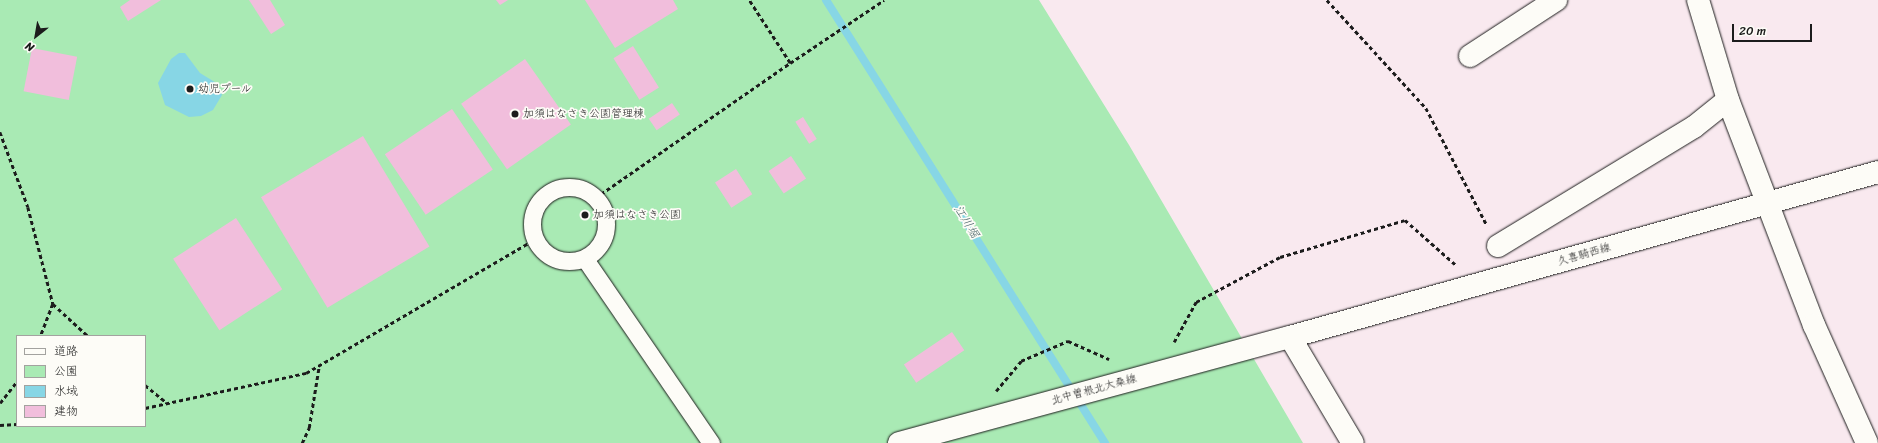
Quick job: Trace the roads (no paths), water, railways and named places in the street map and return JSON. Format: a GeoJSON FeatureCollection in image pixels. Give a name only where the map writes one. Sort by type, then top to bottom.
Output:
{"type":"FeatureCollection","features":[{"type":"Feature","properties":{"kind":"main road"},"geometry":{"type":"LineString","coordinates":[[1470,56],[1556,0]]}},
{"type":"Feature","properties":{"kind":"main road"},"geometry":{"type":"LineString","coordinates":[[1698,0],[1728,100],[1814,326],[1867,443]]}},
{"type":"Feature","properties":{"kind":"main road"},"geometry":{"type":"LineString","coordinates":[[1498,246],[1694,127],[1728,100]]}},
{"type":"Feature","properties":{"kind":"main road","name":"久喜騎西線"},"geometry":{"type":"LineString","coordinates":[[1290,337],[1878,172]]}},
{"type":"Feature","properties":{"kind":"main road"},"geometry":{"type":"LineString","coordinates":[[1290,337],[1353,443]]}},
{"type":"Feature","properties":{"kind":"main road","name":"北中曽根北大桑線"},"geometry":{"type":"LineString","coordinates":[[899,443],[1290,337]]}},
{"type":"Feature","properties":{"kind":"street"},"geometry":{"type":"LineString","coordinates":[[569,187],[583,190],[595,198],[604,210],[606,231],[596,250],[585,259],[570,262],[556,259],[544,251],[535,239],[532,225],[534,210],[548,194],[569,187]]}},
{"type":"Feature","properties":{"kind":"street"},"geometry":{"type":"LineString","coordinates":[[585,259],[711,443]]}},
{"type":"Feature","properties":{"kind":"water","name":"幼児プール"},"geometry":{"type":"Polygon","coordinates":[[[179,53],[185,53],[200,73],[218,84],[222,95],[213,110],[201,116],[189,117],[165,105],[158,83],[171,59],[179,53]]]}},
{"type":"Feature","properties":{"kind":"waterway","name":"江川堀"},"geometry":{"type":"LineString","coordinates":[[826,0],[1105,443]]}},
{"type":"Feature","properties":{"kind":"place","name":"幼児プール"},"geometry":{"type":"Point","coordinates":[190,89]}},
{"type":"Feature","properties":{"kind":"place","name":"加須はなさき公園管理棟"},"geometry":{"type":"Point","coordinates":[515,114]}},
{"type":"Feature","properties":{"kind":"place","name":"加須はなさき公園"},"geometry":{"type":"Point","coordinates":[585,215]}}]}
